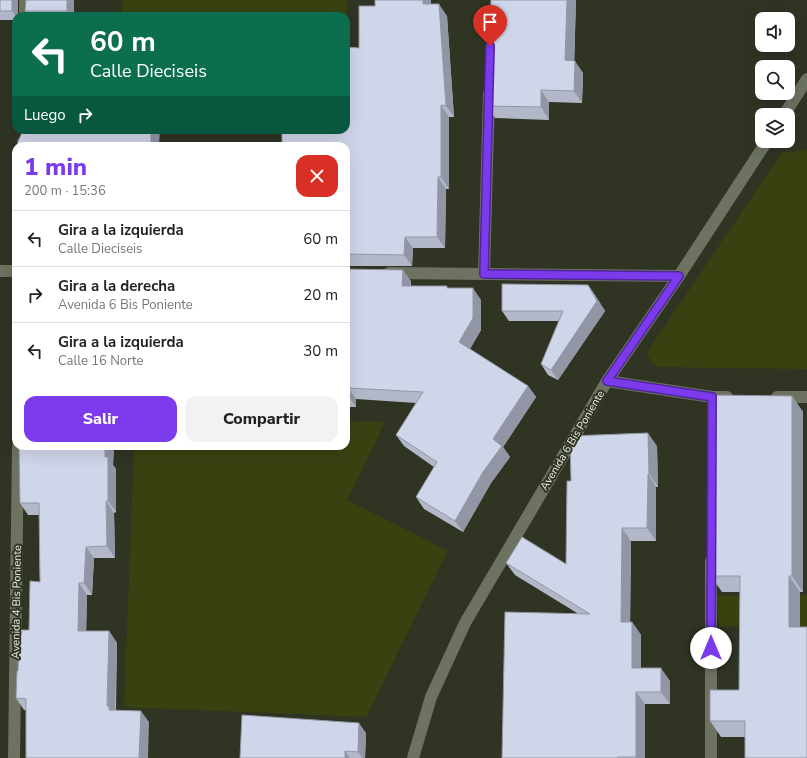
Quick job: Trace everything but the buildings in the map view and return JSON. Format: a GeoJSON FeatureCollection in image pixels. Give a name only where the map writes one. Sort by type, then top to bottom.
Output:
{"type":"FeatureCollection","features":[{"type":"Feature","properties":{"kind":"street"},"geometry":{"type":"LineString","coordinates":[[25,0],[25,12]]}},
{"type":"Feature","properties":{"kind":"street"},"geometry":{"type":"LineString","coordinates":[[484,274],[489,78]]}},
{"type":"Feature","properties":{"kind":"street"},"geometry":{"type":"LineString","coordinates":[[788,108],[807,79]]}},
{"type":"Feature","properties":{"kind":"street","name":"Avenida 6 Bis Poniente"},"geometry":{"type":"LineString","coordinates":[[413,758],[431,697],[464,623],[607,381],[679,276],[762,148]]}},
{"type":"Feature","properties":{"kind":"street"},"geometry":{"type":"LineString","coordinates":[[0,271],[12,271]]}},
{"type":"Feature","properties":{"kind":"street"},"geometry":{"type":"LineString","coordinates":[[377,273],[679,276]]}},
{"type":"Feature","properties":{"kind":"street"},"geometry":{"type":"LineString","coordinates":[[607,381],[712,401],[736,397]]}},
{"type":"Feature","properties":{"kind":"street"},"geometry":{"type":"LineString","coordinates":[[767,397],[807,397]]}},
{"type":"Feature","properties":{"kind":"street","name":"Avenida 4 Bis Poniente"},"geometry":{"type":"LineString","coordinates":[[14,758],[18,450]]}},
{"type":"Feature","properties":{"kind":"street"},"geometry":{"type":"LineString","coordinates":[[711,546],[711,758]]}},
{"type":"Feature","properties":{"kind":"green space"},"geometry":{"type":"Polygon","coordinates":[[[122,0],[347,0],[347,12],[122,12],[122,0]]]}},
{"type":"Feature","properties":{"kind":"green space"},"geometry":{"type":"Polygon","coordinates":[[[807,150],[807,369],[656,367],[646,354],[782,152],[807,150]]]}},
{"type":"Feature","properties":{"kind":"green space"},"geometry":{"type":"Polygon","coordinates":[[[350,421],[385,422],[347,500],[448,551],[366,717],[124,707],[134,450],[350,450],[350,421]]]}},
{"type":"Feature","properties":{"kind":"green space"},"geometry":{"type":"Polygon","coordinates":[[[807,595],[807,637],[803,637],[803,626],[719,626],[717,596],[807,595]]]}},
{"type":"Feature","properties":{"kind":"route"},"geometry":{"type":"LineString","coordinates":[[490,46],[484,274],[679,276],[607,381],[712,397],[711,648]]}}]}
